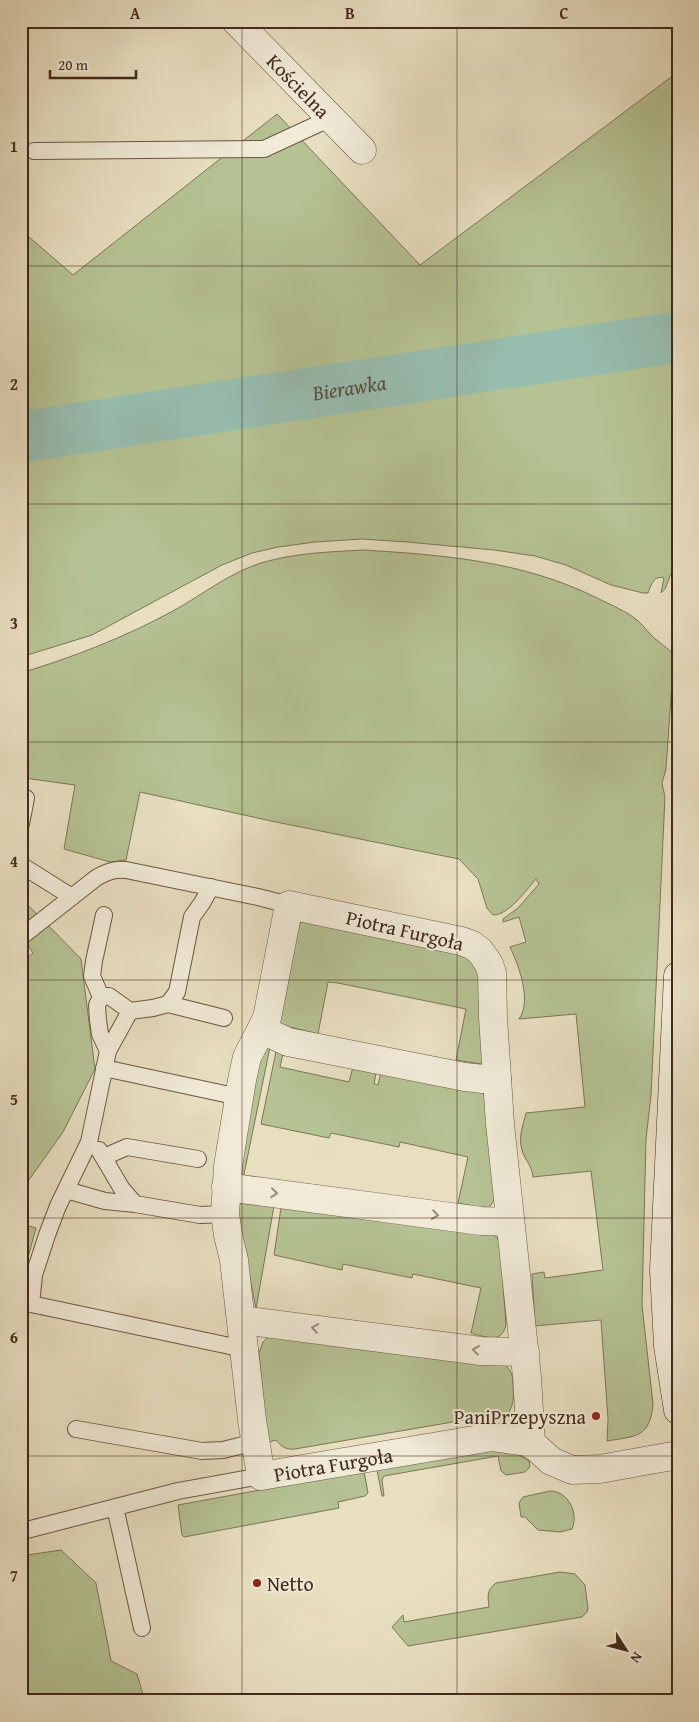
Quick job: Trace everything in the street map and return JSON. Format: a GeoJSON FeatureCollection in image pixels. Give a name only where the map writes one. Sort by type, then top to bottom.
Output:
{"type":"FeatureCollection","features":[{"type":"Feature","properties":{"kind":"street","name":"Kościelna"},"geometry":{"type":"LineString","coordinates":[[236,21],[362,150]]}},
{"type":"Feature","properties":{"kind":"street","name":"Piotra Furgoła"},"geometry":{"type":"LineString","coordinates":[[531,1444],[524,1352],[497,1078],[492,973],[488,961],[477,948],[448,937],[289,905],[270,1008],[262,1030],[245,1063],[225,1200],[260,1476],[478,1438],[505,1437],[520,1440],[531,1444],[551,1461],[572,1470],[600,1468],[678,1455]]}},
{"type":"Feature","properties":{"kind":"street"},"geometry":{"type":"LineString","coordinates":[[678,976],[664,1262],[668,1346],[678,1410]]}},
{"type":"Feature","properties":{"kind":"street"},"geometry":{"type":"LineString","coordinates":[[262,1030],[280,1039],[298,1044],[465,1077],[497,1078]]}},
{"type":"Feature","properties":{"kind":"street"},"geometry":{"type":"LineString","coordinates":[[225,1200],[510,1222]]}},
{"type":"Feature","properties":{"kind":"street"},"geometry":{"type":"LineString","coordinates":[[241,1320],[481,1351],[524,1352]]}},
{"type":"Feature","properties":{"kind":"lane"},"geometry":{"type":"LineString","coordinates":[[34,151],[264,149],[330,118]]}},
{"type":"Feature","properties":{"kind":"lane"},"geometry":{"type":"LineString","coordinates":[[21,824],[26,798]]}},
{"type":"Feature","properties":{"kind":"lane"},"geometry":{"type":"LineString","coordinates":[[21,865],[72,897]]}},
{"type":"Feature","properties":{"kind":"lane","name":"Piotra Furgoła"},"geometry":{"type":"LineString","coordinates":[[21,936],[96,878],[104,873],[116,870],[126,870],[211,887],[289,905]]}},
{"type":"Feature","properties":{"kind":"lane"},"geometry":{"type":"LineString","coordinates":[[168,1004],[177,992],[192,917],[211,887]]}},
{"type":"Feature","properties":{"kind":"lane"},"geometry":{"type":"LineString","coordinates":[[101,998],[92,976],[104,916]]}},
{"type":"Feature","properties":{"kind":"lane"},"geometry":{"type":"LineString","coordinates":[[108,1050],[100,1034],[98,1020],[97,1005],[101,998],[109,996],[130,1011],[168,1004],[224,1018]]}},
{"type":"Feature","properties":{"kind":"lane"},"geometry":{"type":"LineString","coordinates":[[130,1011],[108,1050],[89,1142],[58,1206],[38,1260],[31,1304],[244,1349]]}},
{"type":"Feature","properties":{"kind":"lane"},"geometry":{"type":"LineString","coordinates":[[104,1068],[239,1097]]}},
{"type":"Feature","properties":{"kind":"lane"},"geometry":{"type":"LineString","coordinates":[[89,1142],[104,1157],[122,1188],[135,1204]]}},
{"type":"Feature","properties":{"kind":"lane"},"geometry":{"type":"LineString","coordinates":[[104,1157],[127,1147],[198,1159]]}},
{"type":"Feature","properties":{"kind":"lane"},"geometry":{"type":"LineString","coordinates":[[66,1190],[105,1202],[135,1204],[200,1215],[225,1200]]}},
{"type":"Feature","properties":{"kind":"lane"},"geometry":{"type":"LineString","coordinates":[[76,1429],[202,1451],[223,1450],[255,1442]]}},
{"type":"Feature","properties":{"kind":"lane"},"geometry":{"type":"LineString","coordinates":[[23,1531],[178,1491],[260,1476]]}},
{"type":"Feature","properties":{"kind":"lane"},"geometry":{"type":"LineString","coordinates":[[115,1507],[142,1628]]}},
{"type":"Feature","properties":{"kind":"green space"},"geometry":{"type":"Polygon","coordinates":[[[678,72],[678,323],[150,402],[21,424],[21,230],[73,275],[277,114],[420,265],[678,72]]]}},
{"type":"Feature","properties":{"kind":"green space"},"geometry":{"type":"Polygon","coordinates":[[[678,351],[678,556],[665,589],[661,593],[664,578],[661,577],[655,579],[648,593],[643,593],[611,585],[566,565],[535,556],[494,550],[362,539],[315,542],[252,553],[222,565],[92,635],[21,657],[21,446],[135,429],[141,432],[151,426],[157,428],[182,422],[189,424],[221,420],[261,411],[264,413],[276,413],[370,396],[371,398],[401,395],[510,376],[597,365],[614,360],[628,361],[678,351]]]}},
{"type":"Feature","properties":{"kind":"green space"},"geometry":{"type":"Polygon","coordinates":[[[363,550],[423,554],[483,562],[541,576],[569,586],[618,608],[637,620],[653,637],[674,654],[666,769],[662,783],[665,797],[651,1095],[646,1139],[642,1305],[653,1404],[649,1423],[645,1429],[634,1436],[607,1441],[608,1419],[601,1320],[535,1326],[532,1274],[544,1272],[545,1278],[603,1270],[591,1171],[533,1177],[521,1145],[521,1132],[526,1113],[585,1107],[576,1014],[519,1019],[523,1012],[524,1003],[523,983],[510,947],[526,942],[519,917],[503,922],[503,919],[518,908],[539,884],[536,879],[511,907],[499,914],[493,915],[487,908],[478,879],[459,859],[140,792],[126,860],[110,862],[64,849],[75,785],[24,778],[21,781],[21,673],[118,638],[173,611],[227,578],[249,567],[299,555],[363,550]]]}},
{"type":"Feature","properties":{"kind":"green space"},"geometry":{"type":"Polygon","coordinates":[[[21,899],[38,915],[21,928],[21,899]]]}},
{"type":"Feature","properties":{"kind":"green space"},"geometry":{"type":"Polygon","coordinates":[[[302,921],[456,946],[479,966],[484,1062],[481,1064],[456,1060],[466,1009],[338,983],[328,982],[318,1034],[290,1027],[288,1033],[280,1024],[277,1010],[297,927],[302,921]]]}},
{"type":"Feature","properties":{"kind":"green space"},"geometry":{"type":"Polygon","coordinates":[[[47,924],[81,959],[95,1069],[63,1132],[21,1191],[21,963],[33,953],[25,941],[47,924]]]}},
{"type":"Feature","properties":{"kind":"green space"},"geometry":{"type":"Polygon","coordinates":[[[270,1047],[243,1179],[240,1176],[252,1068],[265,1049],[270,1047]]]}},
{"type":"Feature","properties":{"kind":"green space"},"geometry":{"type":"Polygon","coordinates":[[[277,1047],[284,1049],[280,1067],[349,1082],[354,1063],[377,1067],[374,1084],[378,1085],[382,1068],[482,1092],[486,1097],[495,1199],[488,1209],[458,1203],[468,1157],[400,1142],[399,1147],[331,1133],[329,1138],[261,1124],[277,1047]]]}},
{"type":"Feature","properties":{"kind":"green space"},"geometry":{"type":"Polygon","coordinates":[[[246,1200],[275,1200],[256,1309],[236,1207],[246,1200]]]}},
{"type":"Feature","properties":{"kind":"green space"},"geometry":{"type":"Polygon","coordinates":[[[282,1201],[489,1231],[498,1239],[500,1244],[506,1325],[504,1331],[501,1335],[493,1338],[471,1333],[481,1288],[413,1274],[412,1278],[343,1264],[342,1270],[274,1255],[282,1201]]]}},
{"type":"Feature","properties":{"kind":"green space"},"geometry":{"type":"Polygon","coordinates":[[[21,1224],[36,1228],[21,1283],[21,1224]]]}},
{"type":"Feature","properties":{"kind":"green space"},"geometry":{"type":"Polygon","coordinates":[[[270,1335],[504,1364],[513,1378],[513,1401],[509,1412],[505,1416],[484,1424],[482,1417],[295,1449],[287,1448],[276,1440],[269,1442],[265,1418],[259,1353],[263,1342],[270,1335]]]}},
{"type":"Feature","properties":{"kind":"green space"},"geometry":{"type":"Polygon","coordinates":[[[490,1450],[517,1454],[529,1461],[530,1467],[525,1472],[506,1475],[501,1471],[498,1456],[384,1476],[382,1480],[384,1496],[382,1496],[377,1470],[490,1450]]]}},
{"type":"Feature","properties":{"kind":"green space"},"geometry":{"type":"Polygon","coordinates":[[[364,1471],[368,1493],[365,1496],[338,1502],[339,1508],[184,1537],[182,1535],[178,1505],[364,1471]]]}},
{"type":"Feature","properties":{"kind":"green space"},"geometry":{"type":"Polygon","coordinates":[[[550,1491],[562,1495],[570,1504],[574,1516],[572,1529],[560,1532],[538,1530],[525,1517],[521,1517],[519,1503],[523,1497],[550,1491]]]}},
{"type":"Feature","properties":{"kind":"green space"},"geometry":{"type":"Polygon","coordinates":[[[61,1550],[96,1583],[111,1661],[137,1674],[145,1701],[21,1701],[21,1556],[61,1550]]]}},
{"type":"Feature","properties":{"kind":"green space"},"geometry":{"type":"Polygon","coordinates":[[[560,1572],[575,1574],[585,1585],[588,1609],[582,1617],[408,1646],[392,1627],[403,1615],[404,1622],[489,1607],[489,1591],[496,1583],[560,1572]]]}},
{"type":"Feature","properties":{"kind":"waterway","name":"Bierawka"},"geometry":{"type":"LineString","coordinates":[[21,437],[678,337]]}},
{"type":"Feature","properties":{"kind":"place","name":"PaniPrzepyszna"},"geometry":{"type":"Point","coordinates":[596,1416]}},
{"type":"Feature","properties":{"kind":"place","name":"Netto"},"geometry":{"type":"Point","coordinates":[257,1583]}}]}
